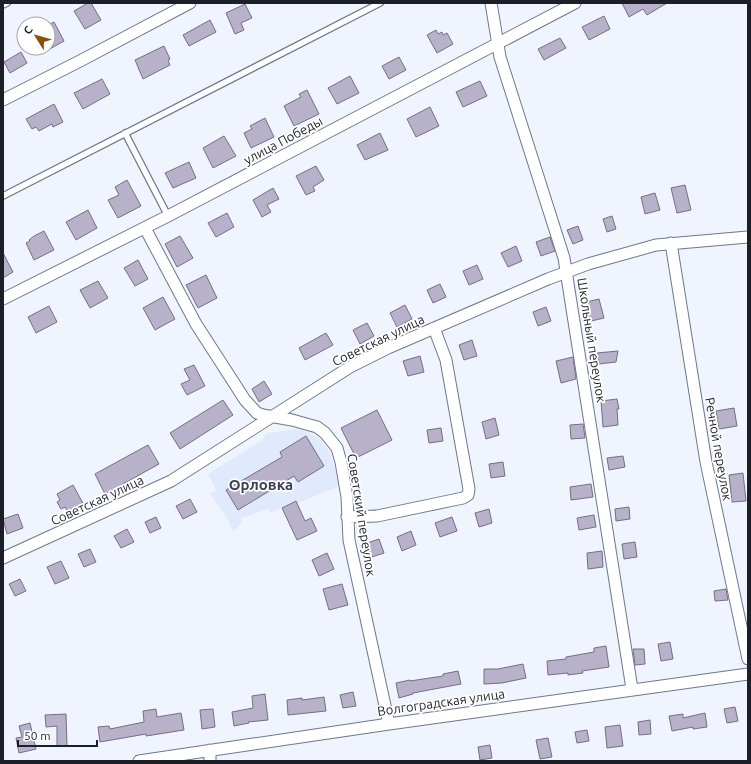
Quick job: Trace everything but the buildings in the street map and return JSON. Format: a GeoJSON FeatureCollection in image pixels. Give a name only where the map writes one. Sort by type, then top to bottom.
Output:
{"type":"FeatureCollection","features":[{"type":"Feature","properties":{"kind":"street"},"geometry":{"type":"LineString","coordinates":[[3,100],[190,3]]}},
{"type":"Feature","properties":{"kind":"street","name":"Школьный переулок"},"geometry":{"type":"LineString","coordinates":[[491,3],[497,44],[561,246],[567,272],[632,689]]}},
{"type":"Feature","properties":{"kind":"street","name":"улица Победы"},"geometry":{"type":"LineString","coordinates":[[3,299],[145,228],[575,3]]}},
{"type":"Feature","properties":{"kind":"street","name":"Советский переулок"},"geometry":{"type":"LineString","coordinates":[[145,228],[196,324],[245,400],[256,413],[292,420],[317,427],[332,440],[337,448],[347,497],[349,540],[389,724]]}},
{"type":"Feature","properties":{"kind":"street","name":"Советская улица"},"geometry":{"type":"LineString","coordinates":[[3,558],[171,481],[350,366],[434,328],[588,264],[656,245],[748,237]]}},
{"type":"Feature","properties":{"kind":"street","name":"Речной переулок"},"geometry":{"type":"LineString","coordinates":[[671,243],[706,462],[748,659]]}},
{"type":"Feature","properties":{"kind":"street"},"geometry":{"type":"LineString","coordinates":[[347,518],[378,516],[463,498],[468,495],[469,489],[446,360],[434,328]]}},
{"type":"Feature","properties":{"kind":"street","name":"Волгоградская улица"},"geometry":{"type":"LineString","coordinates":[[139,761],[210,756],[389,724],[748,674]]}},
{"type":"Feature","properties":{"kind":"lane"},"geometry":{"type":"LineString","coordinates":[[3,5],[7,3]]}},
{"type":"Feature","properties":{"kind":"lane"},"geometry":{"type":"LineString","coordinates":[[3,196],[380,3]]}},
{"type":"Feature","properties":{"kind":"lane"},"geometry":{"type":"LineString","coordinates":[[125,133],[168,216]]}},
{"type":"Feature","properties":{"kind":"shaded area"},"geometry":{"type":"Polygon","coordinates":[[[298,429],[319,438],[326,447],[332,459],[340,486],[298,503],[296,501],[270,513],[268,509],[241,518],[242,523],[233,532],[228,520],[210,494],[217,491],[208,474],[262,440],[267,433],[298,429]]]}},
{"type":"Feature","properties":{"kind":"district","name":"Орловка"},"geometry":{"type":"Point","coordinates":[261,485]}}]}
